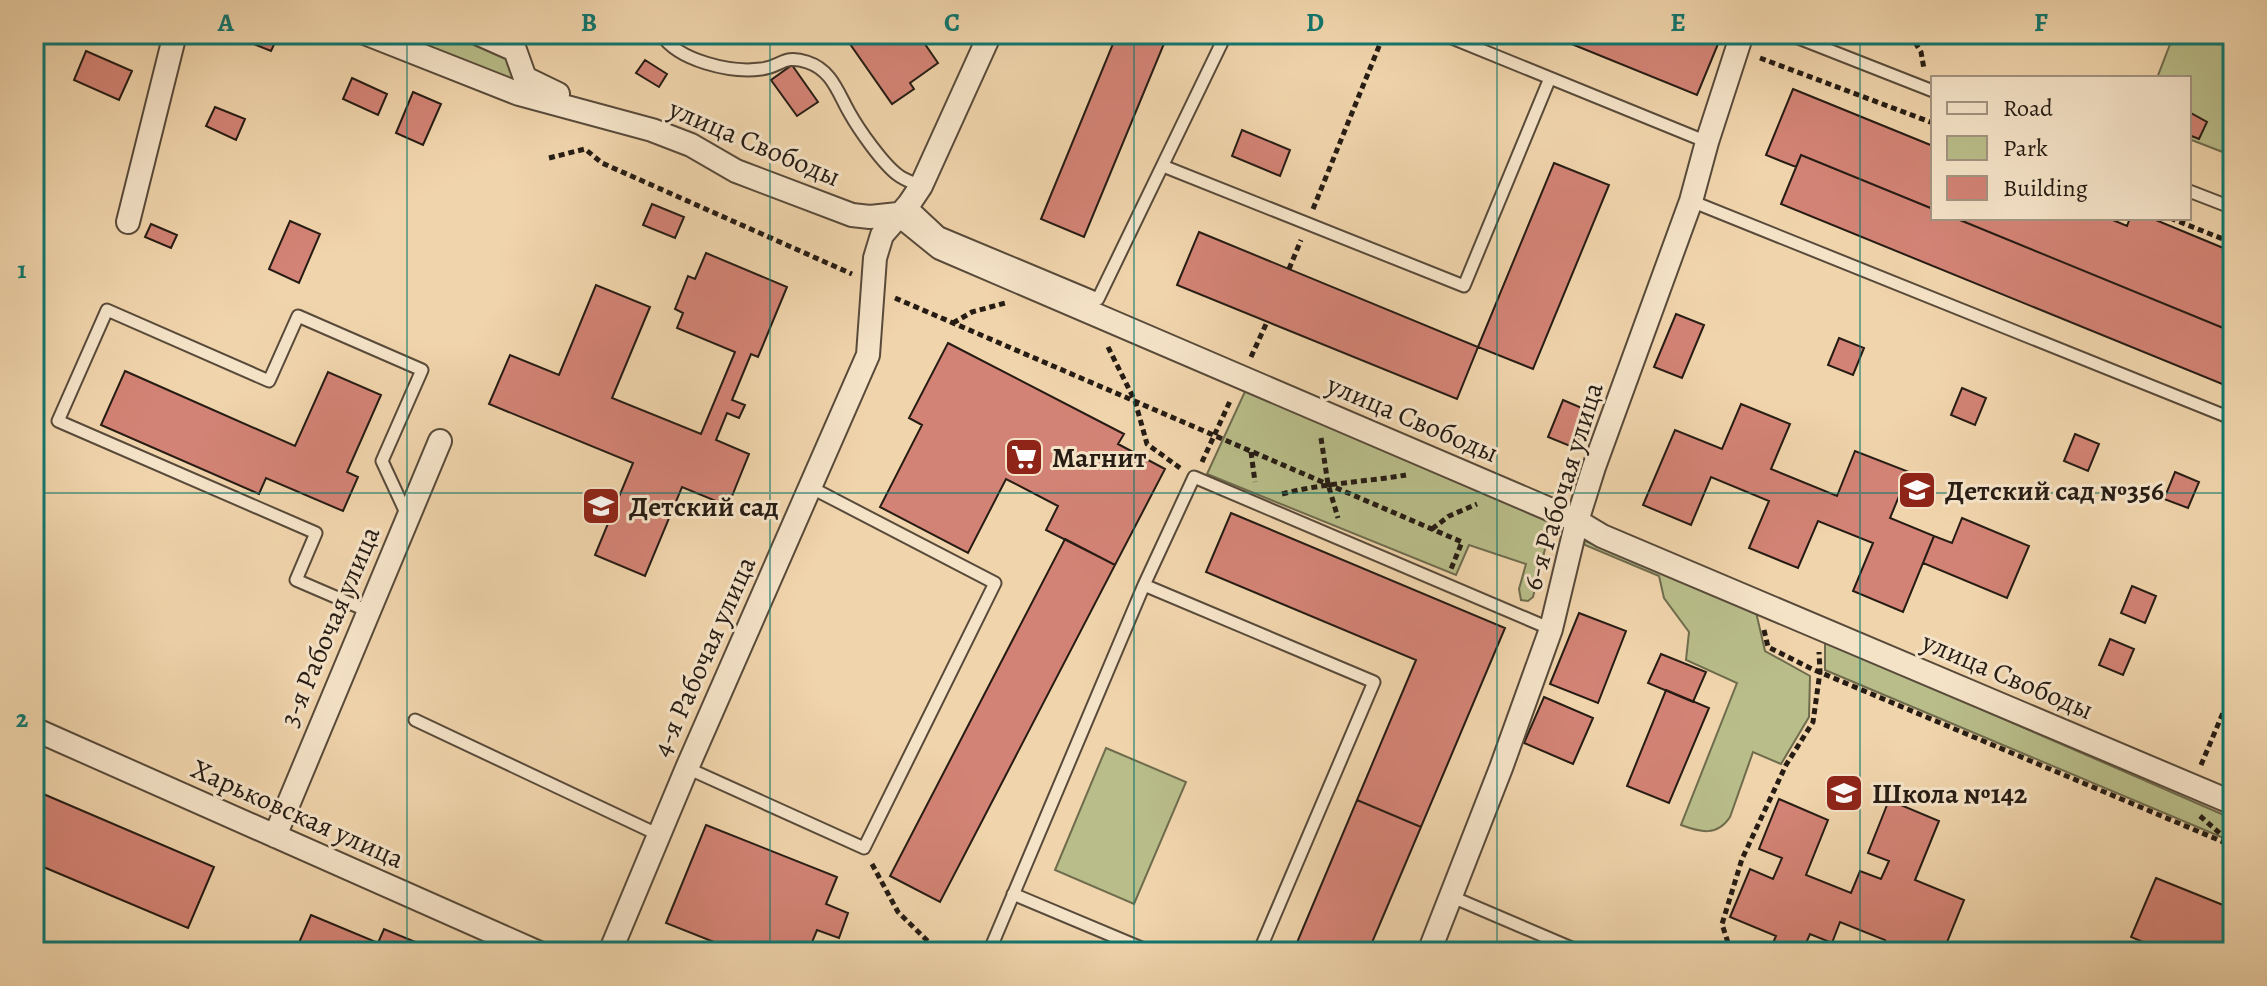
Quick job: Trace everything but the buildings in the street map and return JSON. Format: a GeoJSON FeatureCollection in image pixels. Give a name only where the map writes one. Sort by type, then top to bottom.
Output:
{"type":"FeatureCollection","features":[{"type":"Feature","properties":{"kind":"street"},"geometry":{"type":"LineString","coordinates":[[128,222],[175,34]]}},
{"type":"Feature","properties":{"kind":"street","name":"улица Свободы"},"geometry":{"type":"LineString","coordinates":[[367,34],[519,94],[652,130],[691,145],[736,171],[852,215],[870,217],[909,201],[940,248],[1577,521],[1602,536],[2233,803]]}},
{"type":"Feature","properties":{"kind":"street","name":"улица Свободы"},"geometry":{"type":"LineString","coordinates":[[479,34],[515,50],[525,78],[553,90],[570,106]]}},
{"type":"Feature","properties":{"kind":"street","name":"4-я Рабочая улица"},"geometry":{"type":"LineString","coordinates":[[610,952],[868,355],[875,258],[882,235],[909,201],[990,34]]}},
{"type":"Feature","properties":{"kind":"street","name":"6-я Рабочая улица"},"geometry":{"type":"LineString","coordinates":[[1429,952],[1551,629],[1577,521],[1594,467],[1691,201],[1739,42]]}},
{"type":"Feature","properties":{"kind":"street","name":"3-я Рабочая улица"},"geometry":{"type":"LineString","coordinates":[[275,836],[440,441]]}},
{"type":"Feature","properties":{"kind":"street","name":"Харьковская улица"},"geometry":{"type":"LineString","coordinates":[[34,729],[537,952]]}},
{"type":"Feature","properties":{"kind":"lane"},"geometry":{"type":"LineString","coordinates":[[661,34],[664,40],[685,53],[720,69],[764,69],[789,58],[810,62],[839,89],[849,113],[898,176],[909,201],[940,233],[1098,299],[1226,34]]}},
{"type":"Feature","properties":{"kind":"lane"},"geometry":{"type":"LineString","coordinates":[[1442,34],[1707,142]]}},
{"type":"Feature","properties":{"kind":"lane"},"geometry":{"type":"LineString","coordinates":[[1788,34],[1930,89]]}},
{"type":"Feature","properties":{"kind":"lane"},"geometry":{"type":"LineString","coordinates":[[1163,166],[1464,286],[1550,78]]}},
{"type":"Feature","properties":{"kind":"lane"},"geometry":{"type":"LineString","coordinates":[[2191,192],[2233,208]]}},
{"type":"Feature","properties":{"kind":"lane"},"geometry":{"type":"LineString","coordinates":[[1691,201],[2233,419]]}},
{"type":"Feature","properties":{"kind":"lane"},"geometry":{"type":"LineString","coordinates":[[368,611],[296,580],[316,533],[58,421],[107,310],[269,381],[298,316],[422,370],[382,461],[408,517]]}},
{"type":"Feature","properties":{"kind":"lane"},"geometry":{"type":"LineString","coordinates":[[989,952],[1144,585],[1194,477],[1551,629]]}},
{"type":"Feature","properties":{"kind":"lane"},"geometry":{"type":"LineString","coordinates":[[687,768],[864,848],[995,583],[810,487]]}},
{"type":"Feature","properties":{"kind":"lane"},"geometry":{"type":"LineString","coordinates":[[1144,585],[1374,682],[1259,952]]}},
{"type":"Feature","properties":{"kind":"lane"},"geometry":{"type":"LineString","coordinates":[[415,720],[659,835]]}},
{"type":"Feature","properties":{"kind":"lane"},"geometry":{"type":"LineString","coordinates":[[1013,894],[1151,952]]}},
{"type":"Feature","properties":{"kind":"lane"},"geometry":{"type":"LineString","coordinates":[[1450,896],[1581,952]]}},
{"type":"Feature","properties":{"kind":"path"},"geometry":{"type":"LineString","coordinates":[[1289,269],[1384,34]]}},
{"type":"Feature","properties":{"kind":"path"},"geometry":{"type":"LineString","coordinates":[[1910,34],[1921,52],[1930,89]]}},
{"type":"Feature","properties":{"kind":"path"},"geometry":{"type":"LineString","coordinates":[[1739,42],[1931,122]]}},
{"type":"Feature","properties":{"kind":"path"},"geometry":{"type":"LineString","coordinates":[[549,158],[585,149],[602,163],[855,275],[874,289],[1462,542],[1445,585]]}},
{"type":"Feature","properties":{"kind":"path"},"geometry":{"type":"LineString","coordinates":[[2175,220],[2233,243]]}},
{"type":"Feature","properties":{"kind":"path"},"geometry":{"type":"LineString","coordinates":[[953,323],[972,312],[1045,293]]}},
{"type":"Feature","properties":{"kind":"path"},"geometry":{"type":"LineString","coordinates":[[1093,314],[1135,401],[1147,444],[1194,477]]}},
{"type":"Feature","properties":{"kind":"path"},"geometry":{"type":"LineString","coordinates":[[1312,407],[1343,541]]}},
{"type":"Feature","properties":{"kind":"path"},"geometry":{"type":"LineString","coordinates":[[1251,451],[1257,504],[1276,495],[1328,484],[1410,474]]}},
{"type":"Feature","properties":{"kind":"path"},"geometry":{"type":"LineString","coordinates":[[1432,529],[1449,516],[1485,500],[1517,495]]}},
{"type":"Feature","properties":{"kind":"path"},"geometry":{"type":"LineString","coordinates":[[1759,603],[1768,647],[1820,672],[2233,846]]}},
{"type":"Feature","properties":{"kind":"path"},"geometry":{"type":"LineString","coordinates":[[1731,952],[1722,924],[1742,859],[1786,765],[1813,722],[1820,672],[1818,627]]}},
{"type":"Feature","properties":{"kind":"path"},"geometry":{"type":"LineString","coordinates":[[2192,786],[2233,689]]}},
{"type":"Feature","properties":{"kind":"path"},"geometry":{"type":"LineString","coordinates":[[864,848],[898,912],[939,952]]}},
{"type":"Feature","properties":{"kind":"green space"},"geometry":{"type":"Polygon","coordinates":[[[383,34],[451,34],[513,61],[521,85],[383,34]]]}},
{"type":"Feature","properties":{"kind":"green space"},"geometry":{"type":"Polygon","coordinates":[[[2174,34],[2233,34],[2233,156],[2191,140],[2191,76],[2158,76],[2174,34]]]}},
{"type":"Feature","properties":{"kind":"green space"},"geometry":{"type":"Polygon","coordinates":[[[1248,385],[1553,517],[1533,597],[1528,601],[1521,600],[1519,589],[1526,564],[1469,545],[1456,575],[1207,474],[1248,385]]]}},
{"type":"Feature","properties":{"kind":"green space"},"geometry":{"type":"Polygon","coordinates":[[[1583,540],[1756,612],[1765,651],[1810,676],[1809,717],[1781,764],[1753,752],[1730,817],[1720,828],[1701,831],[1681,825],[1737,683],[1686,660],[1689,632],[1664,598],[1659,576],[1585,545],[1583,540]]]}},
{"type":"Feature","properties":{"kind":"green space"},"geometry":{"type":"Polygon","coordinates":[[[1825,641],[2233,819],[2233,842],[1825,670],[1825,641]]]}},
{"type":"Feature","properties":{"kind":"green space"},"geometry":{"type":"Polygon","coordinates":[[[1106,748],[1186,782],[1134,904],[1055,870],[1106,748]]]}},
{"type":"Feature","properties":{"kind":"place","name":"Магнит"},"geometry":{"type":"Point","coordinates":[1024,457]}},
{"type":"Feature","properties":{"kind":"place","name":"Детский сад №356"},"geometry":{"type":"Point","coordinates":[1917,490]}},
{"type":"Feature","properties":{"kind":"place","name":"Детский сад"},"geometry":{"type":"Point","coordinates":[601,506]}},
{"type":"Feature","properties":{"kind":"place","name":"Школа №142"},"geometry":{"type":"Point","coordinates":[1844,793]}}]}
